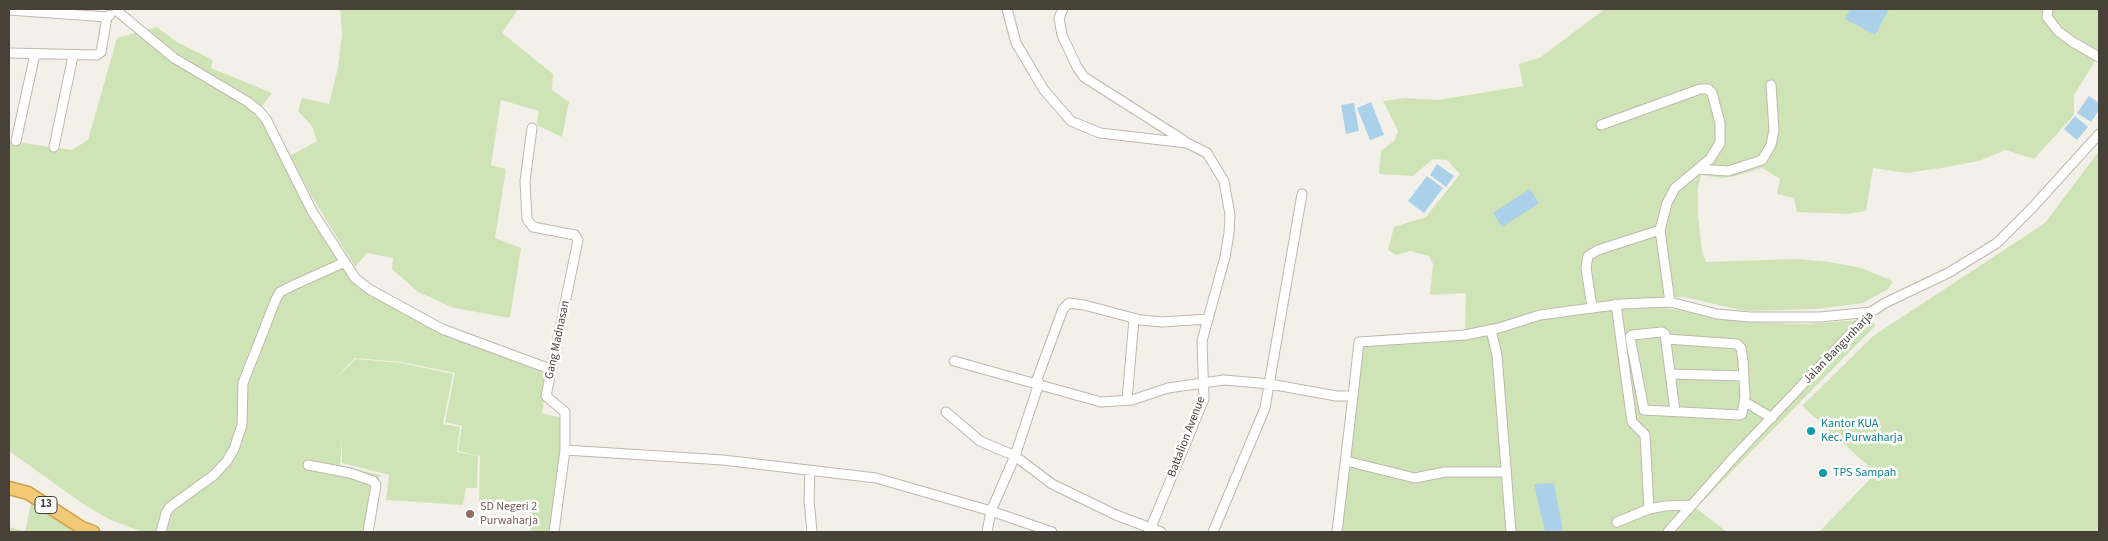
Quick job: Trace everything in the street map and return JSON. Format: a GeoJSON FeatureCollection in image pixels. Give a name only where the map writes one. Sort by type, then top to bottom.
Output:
{"type":"FeatureCollection","features":[{"type":"Feature","properties":{"kind":"highway","name":"13"},"geometry":{"type":"LineString","coordinates":[[9,488],[28,492],[87,530]]}},
{"type":"Feature","properties":{"kind":"street"},"geometry":{"type":"LineString","coordinates":[[1007,9],[1016,43],[1044,90],[1071,121],[1100,134],[1187,143]]}},
{"type":"Feature","properties":{"kind":"street","name":"Battalion Avenue"},"geometry":{"type":"LineString","coordinates":[[1063,9],[1059,18],[1062,35],[1077,67],[1084,76],[1187,143],[1207,153],[1217,167],[1227,195],[1229,221],[1225,256],[1208,319],[1201,356],[1204,399],[1150,530]]}},
{"type":"Feature","properties":{"kind":"street"},"geometry":{"type":"LineString","coordinates":[[2048,9],[2047,17],[2058,31],[2099,57]]}},
{"type":"Feature","properties":{"kind":"street"},"geometry":{"type":"LineString","coordinates":[[9,10],[80,12],[107,18]]}},
{"type":"Feature","properties":{"kind":"street"},"geometry":{"type":"LineString","coordinates":[[9,53],[93,57],[101,52],[107,18],[118,10],[174,58],[248,102],[259,111],[266,119],[312,211],[355,278],[369,289],[442,329],[550,369]]}},
{"type":"Feature","properties":{"kind":"street"},"geometry":{"type":"LineString","coordinates":[[16,141],[35,54]]}},
{"type":"Feature","properties":{"kind":"street"},"geometry":{"type":"LineString","coordinates":[[54,147],[73,56]]}},
{"type":"Feature","properties":{"kind":"street"},"geometry":{"type":"LineString","coordinates":[[1698,169],[1728,171],[1762,160],[1771,145],[1774,130],[1771,85]]}},
{"type":"Feature","properties":{"kind":"street"},"geometry":{"type":"LineString","coordinates":[[1600,125],[1700,89],[1710,90],[1720,122],[1720,143],[1710,159],[1675,188],[1667,202],[1660,230],[1670,302]]}},
{"type":"Feature","properties":{"kind":"street","name":"Gang Madnasan"},"geometry":{"type":"LineString","coordinates":[[532,128],[525,181],[526,215],[531,225],[540,229],[575,235],[578,240],[577,253],[550,369],[546,396],[565,412],[565,450],[554,532]]}},
{"type":"Feature","properties":{"kind":"street","name":"Jalan Bangunharja"},"geometry":{"type":"LineString","coordinates":[[1668,532],[1871,312],[1890,300],[1948,273],[1997,243],[2033,207],[2099,134]]}},
{"type":"Feature","properties":{"kind":"street"},"geometry":{"type":"LineString","coordinates":[[1213,532],[1234,479],[1266,408],[1302,194]]}},
{"type":"Feature","properties":{"kind":"street"},"geometry":{"type":"LineString","coordinates":[[1592,307],[1586,268],[1588,256],[1592,252],[1625,240],[1660,230]]}},
{"type":"Feature","properties":{"kind":"street"},"geometry":{"type":"LineString","coordinates":[[161,532],[166,513],[170,507],[214,475],[227,461],[234,449],[242,425],[243,382],[280,292],[345,262]]}},
{"type":"Feature","properties":{"kind":"street"},"geometry":{"type":"LineString","coordinates":[[1337,532],[1359,342],[1465,335],[1490,330],[1540,315],[1616,304],[1670,302],[1717,314],[1750,318],[1820,317],[1871,312]]}},
{"type":"Feature","properties":{"kind":"street"},"geometry":{"type":"LineString","coordinates":[[987,532],[990,511],[1015,456],[1063,310],[1069,303],[1084,304],[1134,318],[1162,322],[1208,319]]}},
{"type":"Feature","properties":{"kind":"street"},"geometry":{"type":"LineString","coordinates":[[1616,304],[1632,422],[1645,435],[1649,509]]}},
{"type":"Feature","properties":{"kind":"street"},"geometry":{"type":"LineString","coordinates":[[1127,400],[1134,318]]}},
{"type":"Feature","properties":{"kind":"street"},"geometry":{"type":"LineString","coordinates":[[1490,330],[1496,355],[1511,532]]}},
{"type":"Feature","properties":{"kind":"street"},"geometry":{"type":"LineString","coordinates":[[1667,339],[1737,344],[1741,348],[1744,376],[1744,411],[1739,415],[1649,411],[1642,408],[1630,338],[1635,334],[1662,332],[1667,339],[1674,411]]}},
{"type":"Feature","properties":{"kind":"street"},"geometry":{"type":"LineString","coordinates":[[954,361],[1038,383],[1092,400],[1127,400],[1168,388],[1237,380],[1336,396],[1352,396]]}},
{"type":"Feature","properties":{"kind":"street"},"geometry":{"type":"LineString","coordinates":[[1670,374],[1744,376]]}},
{"type":"Feature","properties":{"kind":"street"},"geometry":{"type":"LineString","coordinates":[[1744,402],[1772,418]]}},
{"type":"Feature","properties":{"kind":"street"},"geometry":{"type":"LineString","coordinates":[[946,412],[980,441],[1015,456],[1052,484],[1150,530],[1161,532]]}},
{"type":"Feature","properties":{"kind":"street"},"geometry":{"type":"LineString","coordinates":[[565,450],[723,460],[884,480],[990,511],[1052,532]]}},
{"type":"Feature","properties":{"kind":"street"},"geometry":{"type":"LineString","coordinates":[[1346,461],[1414,478],[1445,472],[1506,472]]}},
{"type":"Feature","properties":{"kind":"street"},"geometry":{"type":"LineString","coordinates":[[308,465],[350,473],[376,485],[368,532]]}},
{"type":"Feature","properties":{"kind":"street"},"geometry":{"type":"LineString","coordinates":[[810,470],[809,500],[812,532]]}},
{"type":"Feature","properties":{"kind":"street"},"geometry":{"type":"LineString","coordinates":[[1616,522],[1649,509],[1691,505]]}},
{"type":"Feature","properties":{"kind":"green space"},"geometry":{"type":"Polygon","coordinates":[[[340,9],[518,9],[502,33],[553,74],[552,90],[569,102],[562,137],[537,125],[539,111],[501,100],[491,165],[506,169],[495,238],[521,248],[510,318],[454,308],[418,292],[392,269],[393,258],[367,253],[355,267],[288,157],[317,141],[312,126],[298,111],[302,98],[329,104],[338,67],[342,34],[340,9]]]}},
{"type":"Feature","properties":{"kind":"green space"},"geometry":{"type":"Polygon","coordinates":[[[1605,9],[2099,9],[2099,55],[2074,95],[2074,115],[2034,159],[2006,150],[1979,161],[1907,173],[1873,168],[1866,211],[1848,214],[1797,212],[1794,198],[1777,194],[1780,179],[1762,168],[1722,178],[1701,175],[1698,189],[1698,215],[1702,251],[1706,262],[1797,259],[1830,262],[1861,268],[1893,281],[1888,289],[1863,303],[1816,309],[1745,311],[1684,297],[1639,299],[1544,309],[1489,328],[1465,331],[1466,293],[1430,295],[1433,264],[1429,256],[1410,251],[1396,255],[1388,250],[1394,227],[1426,217],[1460,174],[1447,160],[1433,159],[1413,176],[1379,174],[1381,151],[1394,141],[1398,131],[1383,101],[1405,98],[1438,100],[1523,86],[1519,64],[1541,57],[1605,9]]]}},
{"type":"Feature","properties":{"kind":"green space"},"geometry":{"type":"Polygon","coordinates":[[[157,27],[177,42],[213,60],[211,68],[272,93],[255,115],[262,122],[309,214],[367,292],[440,333],[549,373],[542,413],[568,420],[550,532],[530,532],[531,512],[479,504],[480,456],[458,451],[462,426],[445,422],[455,373],[401,362],[355,358],[334,379],[356,359],[401,363],[453,374],[443,424],[460,427],[457,452],[478,456],[477,488],[466,488],[463,505],[386,500],[389,475],[342,463],[342,440],[340,465],[380,475],[370,532],[142,532],[111,520],[86,506],[9,451],[9,141],[72,150],[88,140],[117,38],[157,27]]]}},
{"type":"Feature","properties":{"kind":"green space"},"geometry":{"type":"Polygon","coordinates":[[[2099,151],[2099,532],[1819,532],[1876,473],[1802,406],[1873,336],[2045,223],[2099,151]]]}},
{"type":"Feature","properties":{"kind":"green space"},"geometry":{"type":"Polygon","coordinates":[[[1654,306],[1750,322],[1808,324],[1872,319],[1875,326],[1696,508],[1727,532],[1341,532],[1361,345],[1466,338],[1548,317],[1577,312],[1654,306]]]}},
{"type":"Feature","properties":{"kind":"green space"},"geometry":{"type":"Polygon","coordinates":[[[31,503],[72,528],[75,532],[9,532],[9,527],[25,531],[31,503]]]}},
{"type":"Feature","properties":{"kind":"water"},"geometry":{"type":"Polygon","coordinates":[[[1850,9],[1889,9],[1875,35],[1845,19],[1850,9]]]}},
{"type":"Feature","properties":{"kind":"water"},"geometry":{"type":"Polygon","coordinates":[[[2089,96],[2099,103],[2099,110],[2091,122],[2077,113],[2089,96]]]}},
{"type":"Feature","properties":{"kind":"water"},"geometry":{"type":"Polygon","coordinates":[[[1371,102],[1384,135],[1370,140],[1357,108],[1371,102]]]}},
{"type":"Feature","properties":{"kind":"water"},"geometry":{"type":"Polygon","coordinates":[[[1354,103],[1359,131],[1346,134],[1341,105],[1354,103]]]}},
{"type":"Feature","properties":{"kind":"water"},"geometry":{"type":"Polygon","coordinates":[[[2075,116],[2088,127],[2077,140],[2064,129],[2075,116]]]}},
{"type":"Feature","properties":{"kind":"water"},"geometry":{"type":"Polygon","coordinates":[[[1437,164],[1454,176],[1446,187],[1430,175],[1437,164]]]}},
{"type":"Feature","properties":{"kind":"water"},"geometry":{"type":"Polygon","coordinates":[[[1427,176],[1443,188],[1424,213],[1408,201],[1427,176]]]}},
{"type":"Feature","properties":{"kind":"water"},"geometry":{"type":"Polygon","coordinates":[[[1530,189],[1539,203],[1502,227],[1493,213],[1530,189]]]}},
{"type":"Feature","properties":{"kind":"water"},"geometry":{"type":"Polygon","coordinates":[[[1554,483],[1563,532],[1545,532],[1534,484],[1554,483]]]}},
{"type":"Feature","properties":{"kind":"place","name":"Kantor KUA Kec. Purwaharja"},"geometry":{"type":"Point","coordinates":[1811,431]}},
{"type":"Feature","properties":{"kind":"place","name":"TPS Sampah"},"geometry":{"type":"Point","coordinates":[1823,473]}},
{"type":"Feature","properties":{"kind":"place","name":"SD Negeri 2 Purwaharja"},"geometry":{"type":"Point","coordinates":[470,514]}}]}
